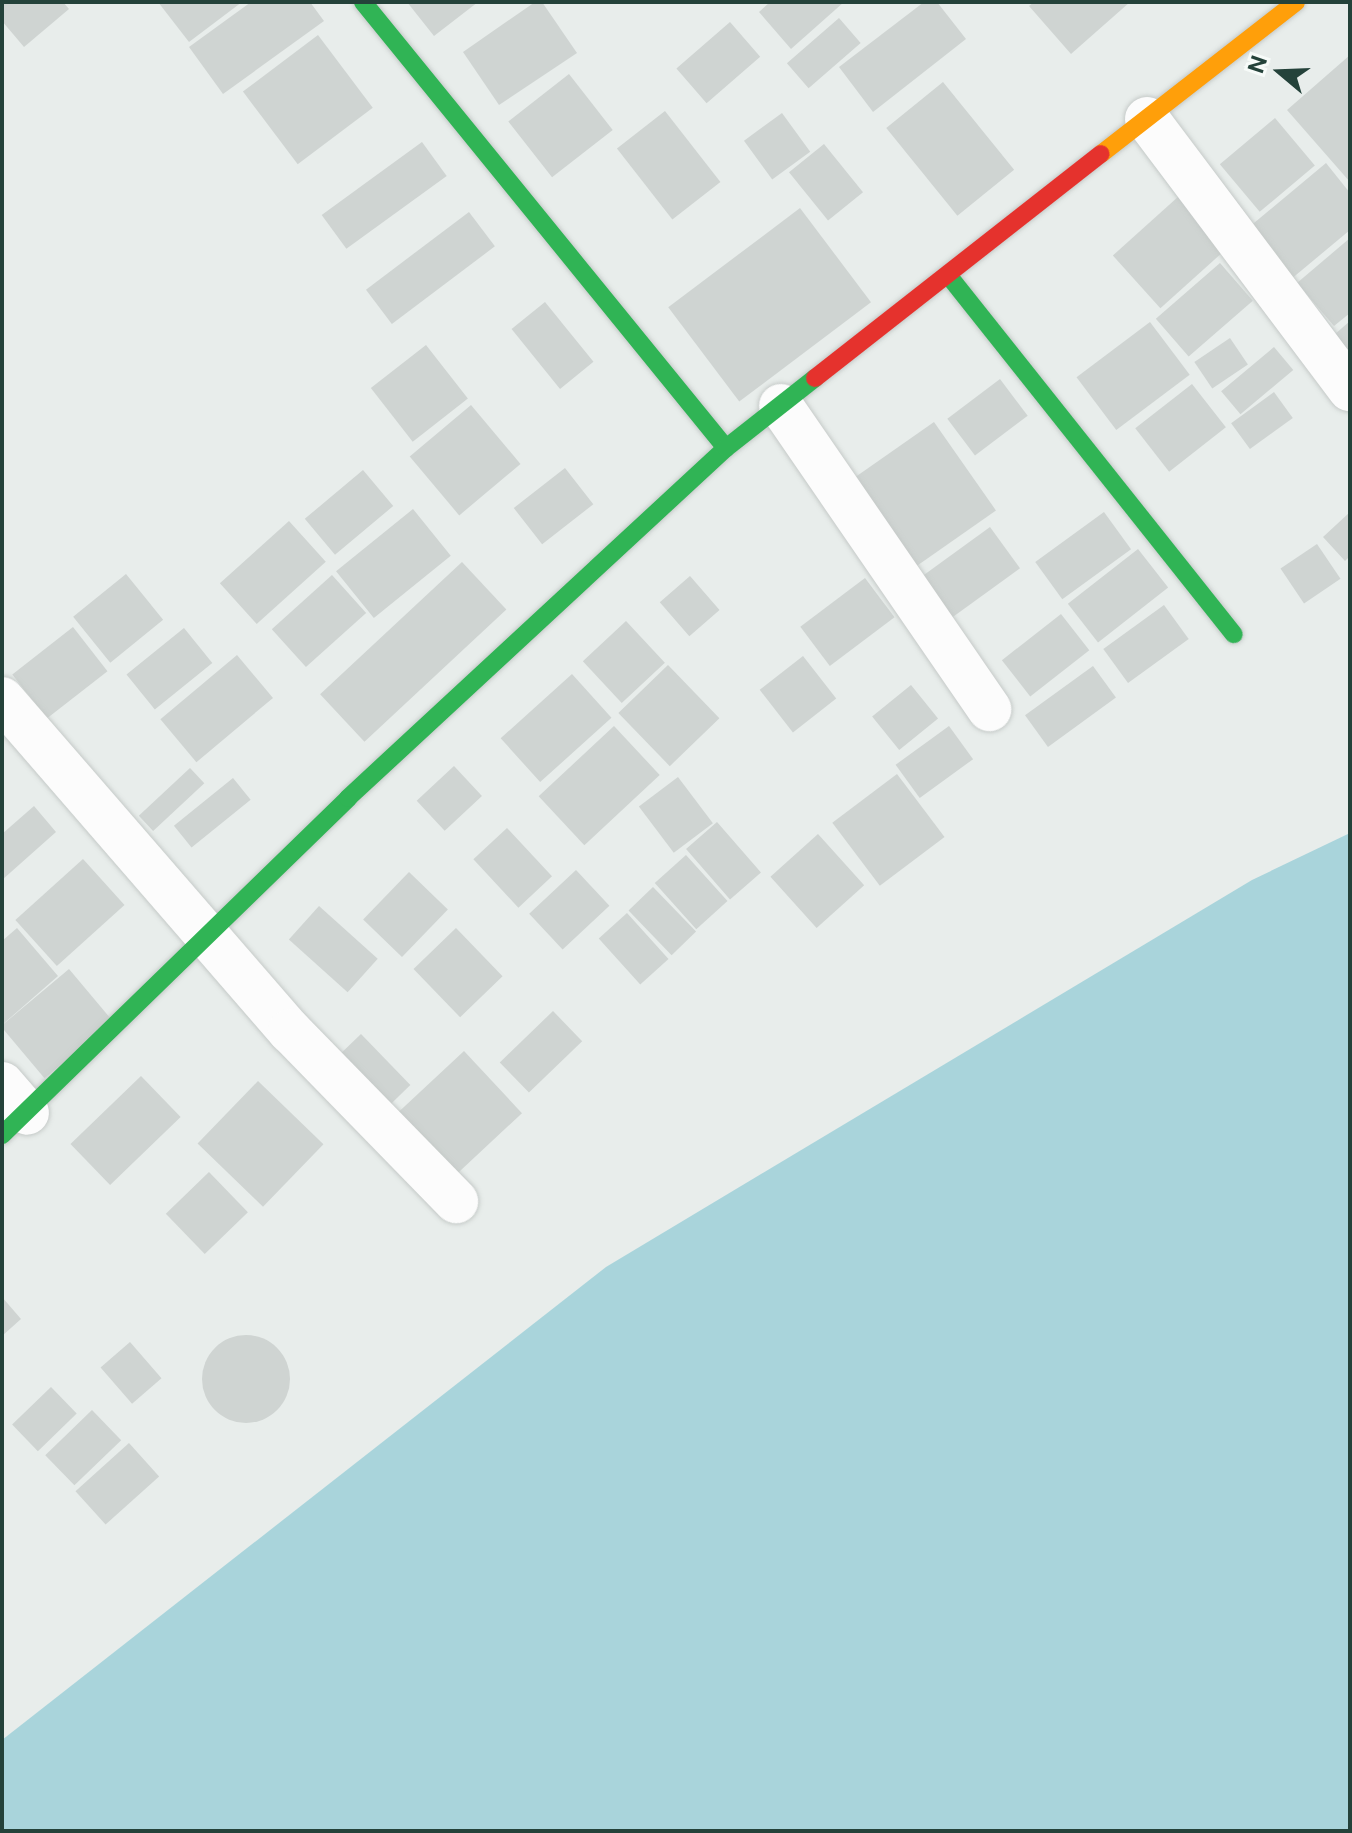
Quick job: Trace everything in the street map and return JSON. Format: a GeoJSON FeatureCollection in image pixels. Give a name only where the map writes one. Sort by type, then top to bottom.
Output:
{"type":"FeatureCollection","features":[{"type":"Feature","properties":{"kind":"street"},"geometry":{"type":"LineString","coordinates":[[363,2],[726,448]]}},
{"type":"Feature","properties":{"kind":"street"},"geometry":{"type":"LineString","coordinates":[[10,1110],[211,933],[726,448],[1296,2]]}},
{"type":"Feature","properties":{"kind":"street"},"geometry":{"type":"LineString","coordinates":[[1147,119],[1350,389]]}},
{"type":"Feature","properties":{"kind":"street"},"geometry":{"type":"LineString","coordinates":[[948,275],[1234,634]]}},
{"type":"Feature","properties":{"kind":"street"},"geometry":{"type":"LineString","coordinates":[[781,406],[989,709]]}},
{"type":"Feature","properties":{"kind":"street"},"geometry":{"type":"LineString","coordinates":[[2,699],[211,933],[290,1031],[456,1201]]}},
{"type":"Feature","properties":{"kind":"water"},"geometry":{"type":"Polygon","coordinates":[[[1350,833],[1350,1831],[2,1831],[2,1740],[606,1267],[1252,880],[1350,833]]]}},
{"type":"Feature","properties":{"kind":"building"},"geometry":{"type":"Polygon","coordinates":[[[2,2],[63,2],[69,9],[24,47],[2,21],[2,2]]]}},
{"type":"Feature","properties":{"kind":"building"},"geometry":{"type":"Polygon","coordinates":[[[158,2],[242,2],[189,42],[158,2]]]}},
{"type":"Feature","properties":{"kind":"building"},"geometry":{"type":"Polygon","coordinates":[[[251,2],[310,2],[324,21],[223,94],[189,47],[251,2]]]}},
{"type":"Feature","properties":{"kind":"building"},"geometry":{"type":"Polygon","coordinates":[[[407,2],[478,2],[434,36],[407,2]]]}},
{"type":"Feature","properties":{"kind":"building"},"geometry":{"type":"Polygon","coordinates":[[[535,2],[542,2],[577,53],[499,105],[463,52],[535,2]]]}},
{"type":"Feature","properties":{"kind":"building"},"geometry":{"type":"Polygon","coordinates":[[[770,2],[844,2],[791,49],[759,12],[770,2]]]}},
{"type":"Feature","properties":{"kind":"building"},"geometry":{"type":"Polygon","coordinates":[[[924,2],[937,2],[966,39],[873,112],[839,67],[924,2]]]}},
{"type":"Feature","properties":{"kind":"building"},"geometry":{"type":"Polygon","coordinates":[[[1034,2],[1130,2],[1071,54],[1029,6],[1034,2]]]}},
{"type":"Feature","properties":{"kind":"building"},"geometry":{"type":"Polygon","coordinates":[[[839,18],[861,43],[809,88],[787,63],[839,18]]]}},
{"type":"Feature","properties":{"kind":"building"},"geometry":{"type":"Polygon","coordinates":[[[730,22],[760,57],[707,103],[676,69],[730,22]]]}},
{"type":"Feature","properties":{"kind":"building"},"geometry":{"type":"Polygon","coordinates":[[[318,35],[373,108],[298,164],[243,92],[318,35]]]}},
{"type":"Feature","properties":{"kind":"building"},"geometry":{"type":"Polygon","coordinates":[[[1350,55],[1350,182],[1287,110],[1350,55]]]}},
{"type":"Feature","properties":{"kind":"building"},"geometry":{"type":"Polygon","coordinates":[[[569,74],[613,130],[552,177],[508,121],[569,74]]]}},
{"type":"Feature","properties":{"kind":"building"},"geometry":{"type":"Polygon","coordinates":[[[943,82],[1014,170],[957,216],[886,128],[943,82]]]}},
{"type":"Feature","properties":{"kind":"building"},"geometry":{"type":"Polygon","coordinates":[[[665,111],[720,182],[672,219],[617,149],[665,111]]]}},
{"type":"Feature","properties":{"kind":"building"},"geometry":{"type":"Polygon","coordinates":[[[782,113],[810,152],[772,179],[744,141],[782,113]]]}},
{"type":"Feature","properties":{"kind":"building"},"geometry":{"type":"Polygon","coordinates":[[[1275,118],[1315,165],[1260,212],[1220,164],[1275,118]]]}},
{"type":"Feature","properties":{"kind":"building"},"geometry":{"type":"Polygon","coordinates":[[[422,142],[447,176],[346,249],[322,215],[422,142]]]}},
{"type":"Feature","properties":{"kind":"building"},"geometry":{"type":"Polygon","coordinates":[[[824,144],[863,192],[828,221],[789,172],[824,144]]]}},
{"type":"Feature","properties":{"kind":"building"},"geometry":{"type":"Polygon","coordinates":[[[1326,163],[1350,193],[1350,230],[1290,280],[1248,228],[1326,163]]]}},
{"type":"Feature","properties":{"kind":"building"},"geometry":{"type":"Polygon","coordinates":[[[1179,196],[1227,249],[1160,308],[1113,256],[1179,196]]]}},
{"type":"Feature","properties":{"kind":"building"},"geometry":{"type":"Polygon","coordinates":[[[800,208],[871,302],[739,402],[668,307],[800,208]]]}},
{"type":"Feature","properties":{"kind":"building"},"geometry":{"type":"Polygon","coordinates":[[[469,212],[495,246],[392,324],[366,290],[469,212]]]}},
{"type":"Feature","properties":{"kind":"building"},"geometry":{"type":"Polygon","coordinates":[[[1350,238],[1350,313],[1334,326],[1297,283],[1350,238]]]}},
{"type":"Feature","properties":{"kind":"building"},"geometry":{"type":"Polygon","coordinates":[[[1220,263],[1253,301],[1189,357],[1156,319],[1220,263]]]}},
{"type":"Feature","properties":{"kind":"building"},"geometry":{"type":"Polygon","coordinates":[[[545,302],[593,362],[560,389],[512,329],[545,302]]]}},
{"type":"Feature","properties":{"kind":"building"},"geometry":{"type":"Polygon","coordinates":[[[1350,321],[1350,354],[1334,335],[1350,321]]]}},
{"type":"Feature","properties":{"kind":"building"},"geometry":{"type":"Polygon","coordinates":[[[1150,322],[1190,375],[1116,430],[1077,377],[1150,322]]]}},
{"type":"Feature","properties":{"kind":"building"},"geometry":{"type":"Polygon","coordinates":[[[1230,338],[1248,365],[1212,389],[1194,362],[1230,338]]]}},
{"type":"Feature","properties":{"kind":"building"},"geometry":{"type":"Polygon","coordinates":[[[426,345],[468,399],[413,442],[371,388],[426,345]]]}},
{"type":"Feature","properties":{"kind":"building"},"geometry":{"type":"Polygon","coordinates":[[[1274,347],[1293,370],[1240,414],[1221,391],[1274,347]]]}},
{"type":"Feature","properties":{"kind":"building"},"geometry":{"type":"Polygon","coordinates":[[[1000,379],[1028,416],[975,455],[947,419],[1000,379]]]}},
{"type":"Feature","properties":{"kind":"building"},"geometry":{"type":"Polygon","coordinates":[[[1192,384],[1226,427],[1169,472],[1135,428],[1192,384]]]}},
{"type":"Feature","properties":{"kind":"building"},"geometry":{"type":"Polygon","coordinates":[[[1274,392],[1293,418],[1250,449],[1231,423],[1274,392]]]}},
{"type":"Feature","properties":{"kind":"building"},"geometry":{"type":"Polygon","coordinates":[[[471,405],[520,464],[459,515],[410,456],[471,405]]]}},
{"type":"Feature","properties":{"kind":"building"},"geometry":{"type":"Polygon","coordinates":[[[934,422],[996,510],[912,569],[850,481],[934,422]]]}},
{"type":"Feature","properties":{"kind":"building"},"geometry":{"type":"Polygon","coordinates":[[[565,468],[593,504],[542,544],[514,508],[565,468]]]}},
{"type":"Feature","properties":{"kind":"building"},"geometry":{"type":"Polygon","coordinates":[[[363,470],[393,506],[335,555],[305,519],[363,470]]]}},
{"type":"Feature","properties":{"kind":"building"},"geometry":{"type":"Polygon","coordinates":[[[413,509],[451,556],[374,618],[336,571],[413,509]]]}},
{"type":"Feature","properties":{"kind":"building"},"geometry":{"type":"Polygon","coordinates":[[[1104,512],[1131,549],[1062,599],[1035,562],[1104,512]]]}},
{"type":"Feature","properties":{"kind":"building"},"geometry":{"type":"Polygon","coordinates":[[[1350,512],[1350,556],[1345,561],[1323,537],[1350,512]]]}},
{"type":"Feature","properties":{"kind":"building"},"geometry":{"type":"Polygon","coordinates":[[[289,521],[326,562],[257,624],[220,583],[289,521]]]}},
{"type":"Feature","properties":{"kind":"building"},"geometry":{"type":"Polygon","coordinates":[[[990,527],[1020,568],[948,621],[918,579],[990,527]]]}},
{"type":"Feature","properties":{"kind":"building"},"geometry":{"type":"Polygon","coordinates":[[[1317,544],[1340,579],[1304,603],[1281,569],[1317,544]]]}},
{"type":"Feature","properties":{"kind":"building"},"geometry":{"type":"Polygon","coordinates":[[[1138,549],[1168,588],[1098,642],[1068,604],[1138,549]]]}},
{"type":"Feature","properties":{"kind":"building"},"geometry":{"type":"Polygon","coordinates":[[[462,562],[506,610],[364,742],[320,694],[462,562]]]}},
{"type":"Feature","properties":{"kind":"building"},"geometry":{"type":"Polygon","coordinates":[[[126,574],[163,620],[110,663],[73,617],[126,574]]]}},
{"type":"Feature","properties":{"kind":"building"},"geometry":{"type":"Polygon","coordinates":[[[332,575],[366,613],[306,667],[272,629],[332,575]]]}},
{"type":"Feature","properties":{"kind":"building"},"geometry":{"type":"Polygon","coordinates":[[[690,576],[720,610],[689,636],[660,602],[690,576]]]}},
{"type":"Feature","properties":{"kind":"building"},"geometry":{"type":"Polygon","coordinates":[[[865,578],[894,617],[830,666],[800,627],[865,578]]]}},
{"type":"Feature","properties":{"kind":"building"},"geometry":{"type":"Polygon","coordinates":[[[1164,605],[1189,639],[1128,683],[1103,649],[1164,605]]]}},
{"type":"Feature","properties":{"kind":"building"},"geometry":{"type":"Polygon","coordinates":[[[1061,614],[1089,650],[1030,696],[1002,660],[1061,614]]]}},
{"type":"Feature","properties":{"kind":"building"},"geometry":{"type":"Polygon","coordinates":[[[626,621],[665,663],[622,703],[583,661],[626,621]]]}},
{"type":"Feature","properties":{"kind":"building"},"geometry":{"type":"Polygon","coordinates":[[[73,627],[107,671],[47,719],[12,674],[73,627]]]}},
{"type":"Feature","properties":{"kind":"building"},"geometry":{"type":"Polygon","coordinates":[[[184,628],[212,663],[155,710],[126,675],[184,628]]]}},
{"type":"Feature","properties":{"kind":"building"},"geometry":{"type":"Polygon","coordinates":[[[237,655],[273,698],[196,762],[160,719],[237,655]]]}},
{"type":"Feature","properties":{"kind":"building"},"geometry":{"type":"Polygon","coordinates":[[[803,656],[836,699],[793,732],[760,690],[803,656]]]}},
{"type":"Feature","properties":{"kind":"building"},"geometry":{"type":"Polygon","coordinates":[[[668,665],[719,718],[670,766],[618,713],[668,665]]]}},
{"type":"Feature","properties":{"kind":"building"},"geometry":{"type":"Polygon","coordinates":[[[1093,666],[1116,698],[1048,747],[1025,715],[1093,666]]]}},
{"type":"Feature","properties":{"kind":"building"},"geometry":{"type":"Polygon","coordinates":[[[572,674],[611,718],[540,782],[501,738],[572,674]]]}},
{"type":"Feature","properties":{"kind":"building"},"geometry":{"type":"Polygon","coordinates":[[[911,685],[938,718],[899,750],[872,716],[911,685]]]}},
{"type":"Feature","properties":{"kind":"building"},"geometry":{"type":"Polygon","coordinates":[[[614,726],[660,775],[584,845],[539,796],[614,726]]]}},
{"type":"Feature","properties":{"kind":"building"},"geometry":{"type":"Polygon","coordinates":[[[949,726],[973,759],[920,798],[896,765],[949,726]]]}},
{"type":"Feature","properties":{"kind":"building"},"geometry":{"type":"Polygon","coordinates":[[[454,766],[482,796],[445,831],[417,801],[454,766]]]}},
{"type":"Feature","properties":{"kind":"building"},"geometry":{"type":"Polygon","coordinates":[[[190,768],[204,783],[153,831],[139,816],[190,768]]]}},
{"type":"Feature","properties":{"kind":"building"},"geometry":{"type":"Polygon","coordinates":[[[897,774],[945,837],[880,886],[832,823],[897,774]]]}},
{"type":"Feature","properties":{"kind":"building"},"geometry":{"type":"Polygon","coordinates":[[[678,777],[713,823],[674,853],[639,806],[678,777]]]}},
{"type":"Feature","properties":{"kind":"building"},"geometry":{"type":"Polygon","coordinates":[[[233,778],[251,800],[192,848],[174,826],[233,778]]]}},
{"type":"Feature","properties":{"kind":"building"},"geometry":{"type":"Polygon","coordinates":[[[34,806],[56,832],[2,880],[2,834],[34,806]]]}},
{"type":"Feature","properties":{"kind":"building"},"geometry":{"type":"Polygon","coordinates":[[[717,822],[761,873],[730,899],[686,849],[717,822]]]}},
{"type":"Feature","properties":{"kind":"building"},"geometry":{"type":"Polygon","coordinates":[[[507,828],[552,876],[518,908],[473,859],[507,828]]]}},
{"type":"Feature","properties":{"kind":"building"},"geometry":{"type":"Polygon","coordinates":[[[818,834],[864,885],[817,928],[770,877],[818,834]]]}},
{"type":"Feature","properties":{"kind":"building"},"geometry":{"type":"Polygon","coordinates":[[[686,855],[727,901],[696,929],[655,883],[686,855]]]}},
{"type":"Feature","properties":{"kind":"building"},"geometry":{"type":"Polygon","coordinates":[[[83,859],[124,905],[57,966],[15,920],[83,859]]]}},
{"type":"Feature","properties":{"kind":"building"},"geometry":{"type":"Polygon","coordinates":[[[576,870],[609,906],[563,949],[529,914],[576,870]]]}},
{"type":"Feature","properties":{"kind":"building"},"geometry":{"type":"Polygon","coordinates":[[[409,872],[448,910],[402,957],[363,919],[409,872]]]}},
{"type":"Feature","properties":{"kind":"building"},"geometry":{"type":"Polygon","coordinates":[[[653,887],[696,932],[672,955],[629,911],[653,887]]]}},
{"type":"Feature","properties":{"kind":"building"},"geometry":{"type":"Polygon","coordinates":[[[319,906],[378,959],[348,992],[289,939],[319,906]]]}},
{"type":"Feature","properties":{"kind":"building"},"geometry":{"type":"Polygon","coordinates":[[[627,913],[668,959],[640,985],[599,938],[627,913]]]}},
{"type":"Feature","properties":{"kind":"building"},"geometry":{"type":"Polygon","coordinates":[[[17,928],[58,976],[2,1025],[2,941],[17,928]]]}},
{"type":"Feature","properties":{"kind":"building"},"geometry":{"type":"Polygon","coordinates":[[[456,928],[503,976],[460,1017],[414,969],[456,928]]]}},
{"type":"Feature","properties":{"kind":"building"},"geometry":{"type":"Polygon","coordinates":[[[69,969],[113,1021],[45,1078],[2,1025],[69,969]]]}},
{"type":"Feature","properties":{"kind":"building"},"geometry":{"type":"Polygon","coordinates":[[[553,1011],[582,1041],[529,1093],[500,1062],[553,1011]]]}},
{"type":"Feature","properties":{"kind":"building"},"geometry":{"type":"Polygon","coordinates":[[[361,1034],[410,1085],[385,1109],[336,1058],[361,1034]]]}},
{"type":"Feature","properties":{"kind":"building"},"geometry":{"type":"Polygon","coordinates":[[[464,1051],[522,1113],[450,1181],[392,1119],[464,1051]]]}},
{"type":"Feature","properties":{"kind":"building"},"geometry":{"type":"Polygon","coordinates":[[[141,1076],[181,1117],[110,1185],[71,1144],[141,1076]]]}},
{"type":"Feature","properties":{"kind":"building"},"geometry":{"type":"Polygon","coordinates":[[[258,1081],[323,1144],[263,1207],[198,1144],[258,1081]]]}},
{"type":"Feature","properties":{"kind":"building"},"geometry":{"type":"Polygon","coordinates":[[[209,1172],[248,1212],[205,1254],[166,1214],[209,1172]]]}},
{"type":"Feature","properties":{"kind":"building"},"geometry":{"type":"Polygon","coordinates":[[[2,1297],[21,1319],[2,1336],[2,1297]]]}},
{"type":"Feature","properties":{"kind":"building"},"geometry":{"type":"Polygon","coordinates":[[[246,1335],[263,1338],[277,1348],[287,1362],[290,1379],[287,1396],[277,1410],[263,1420],[246,1423],[229,1420],[215,1410],[205,1396],[202,1379],[205,1362],[215,1348],[229,1338],[246,1335]]]}},
{"type":"Feature","properties":{"kind":"building"},"geometry":{"type":"Polygon","coordinates":[[[130,1342],[161,1378],[132,1404],[101,1368],[130,1342]]]}},
{"type":"Feature","properties":{"kind":"building"},"geometry":{"type":"Polygon","coordinates":[[[51,1387],[77,1414],[38,1451],[12,1425],[51,1387]]]}},
{"type":"Feature","properties":{"kind":"building"},"geometry":{"type":"Polygon","coordinates":[[[92,1410],[121,1440],[74,1485],[45,1455],[92,1410]]]}},
{"type":"Feature","properties":{"kind":"building"},"geometry":{"type":"Polygon","coordinates":[[[129,1443],[159,1476],[106,1525],[75,1491],[129,1443]]]}},
{"type":"Feature","properties":{"kind":"traffic: fast"},"geometry":{"type":"LineString","coordinates":[[363,2],[726,448]]}},
{"type":"Feature","properties":{"kind":"traffic: fast"},"geometry":{"type":"LineString","coordinates":[[948,275],[1234,634]]}},
{"type":"Feature","properties":{"kind":"traffic: fast"},"geometry":{"type":"LineString","coordinates":[[2,1135],[348,798],[726,448],[815,378]]}},
{"type":"Feature","properties":{"kind":"traffic: slow"},"geometry":{"type":"LineString","coordinates":[[1101,154],[1296,2]]}},
{"type":"Feature","properties":{"kind":"traffic: jam"},"geometry":{"type":"LineString","coordinates":[[815,378],[1101,154]]}}]}
